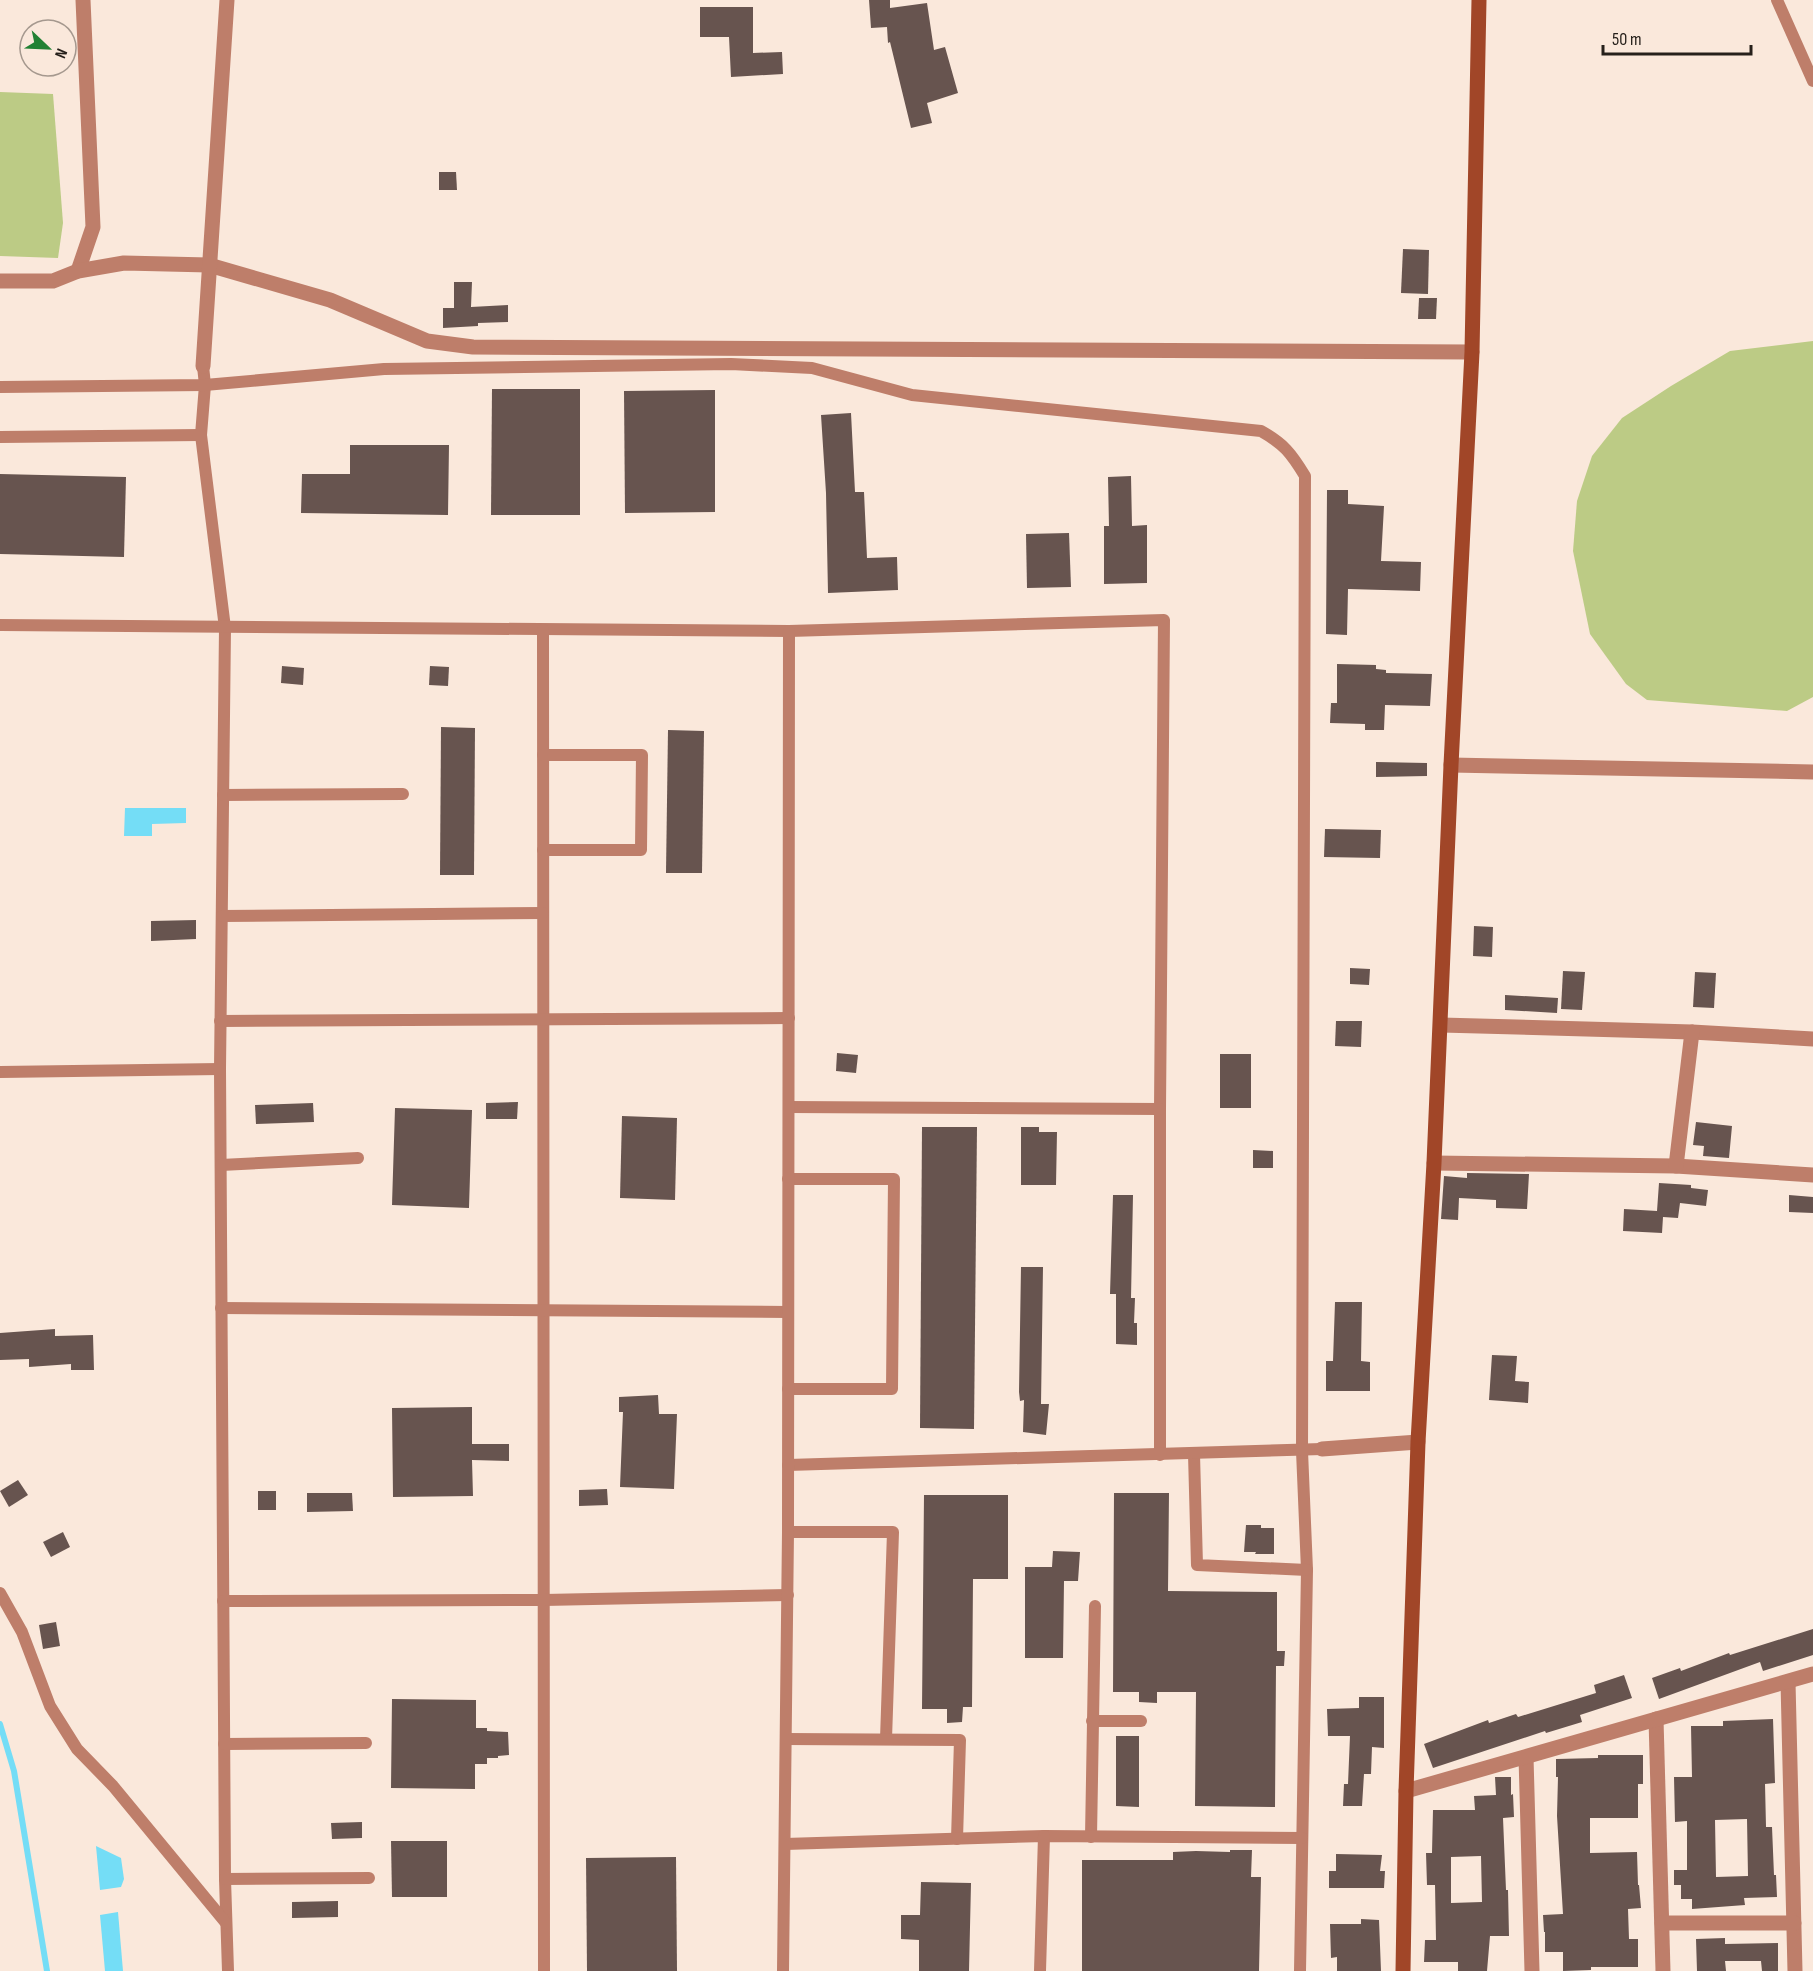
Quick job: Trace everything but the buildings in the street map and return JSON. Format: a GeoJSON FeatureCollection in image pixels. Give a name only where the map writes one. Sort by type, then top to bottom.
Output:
{"type":"FeatureCollection","features":[{"type":"Feature","properties":{"kind":"street"},"geometry":{"type":"LineString","coordinates":[[78,271],[93,227],[83,0]]}},
{"type":"Feature","properties":{"kind":"street"},"geometry":{"type":"LineString","coordinates":[[203,366],[227,0]]}},
{"type":"Feature","properties":{"kind":"street"},"geometry":{"type":"LineString","coordinates":[[1403,1971],[1406,1791],[1418,1442],[1441,1025],[1451,765],[1472,352],[1479,0]]}},
{"type":"Feature","properties":{"kind":"street"},"geometry":{"type":"LineString","coordinates":[[0,281],[53,281],[78,271],[124,263],[208,265],[330,300],[427,341],[473,347],[1472,352]]}},
{"type":"Feature","properties":{"kind":"street"},"geometry":{"type":"LineString","coordinates":[[1451,765],[1813,772]]}},
{"type":"Feature","properties":{"kind":"street"},"geometry":{"type":"LineString","coordinates":[[1441,1025],[1692,1032],[1813,1039]]}},
{"type":"Feature","properties":{"kind":"street"},"geometry":{"type":"LineString","coordinates":[[1676,1166],[1692,1032]]}},
{"type":"Feature","properties":{"kind":"street"},"geometry":{"type":"LineString","coordinates":[[1434,1163],[1676,1166],[1813,1175]]}},
{"type":"Feature","properties":{"kind":"street"},"geometry":{"type":"LineString","coordinates":[[1322,1449],[1418,1442]]}},
{"type":"Feature","properties":{"kind":"street"},"geometry":{"type":"LineString","coordinates":[[1406,1791],[1813,1674]]}},
{"type":"Feature","properties":{"kind":"street"},"geometry":{"type":"LineString","coordinates":[[1788,1682],[1795,1971]]}},
{"type":"Feature","properties":{"kind":"street"},"geometry":{"type":"LineString","coordinates":[[1656,1719],[1664,1971]]}},
{"type":"Feature","properties":{"kind":"street"},"geometry":{"type":"LineString","coordinates":[[1526,1757],[1532,1971]]}},
{"type":"Feature","properties":{"kind":"street"},"geometry":{"type":"LineString","coordinates":[[1662,1923],[1794,1923]]}},
{"type":"Feature","properties":{"kind":"lane"},"geometry":{"type":"LineString","coordinates":[[1777,0],[1813,81]]}},
{"type":"Feature","properties":{"kind":"lane"},"geometry":{"type":"LineString","coordinates":[[0,387],[205,385],[384,369],[731,364],[778,366],[812,368],[912,394],[1261,431],[1277,440],[1292,455],[1305,476],[1302,1451],[1307,1570],[1300,1971]]}},
{"type":"Feature","properties":{"kind":"lane"},"geometry":{"type":"LineString","coordinates":[[203,366],[205,385],[201,435],[225,628],[220,1165],[225,1879],[228,1971]]}},
{"type":"Feature","properties":{"kind":"lane"},"geometry":{"type":"LineString","coordinates":[[0,437],[201,435]]}},
{"type":"Feature","properties":{"kind":"lane"},"geometry":{"type":"LineString","coordinates":[[0,625],[789,631],[1164,620],[1160,1455]]}},
{"type":"Feature","properties":{"kind":"lane"},"geometry":{"type":"LineString","coordinates":[[543,630],[544,1971]]}},
{"type":"Feature","properties":{"kind":"lane"},"geometry":{"type":"LineString","coordinates":[[783,1971],[788,1595],[789,631]]}},
{"type":"Feature","properties":{"kind":"lane"},"geometry":{"type":"LineString","coordinates":[[543,754],[642,755],[641,850],[543,850]]}},
{"type":"Feature","properties":{"kind":"lane"},"geometry":{"type":"LineString","coordinates":[[223,795],[403,794]]}},
{"type":"Feature","properties":{"kind":"lane"},"geometry":{"type":"LineString","coordinates":[[222,916],[543,913]]}},
{"type":"Feature","properties":{"kind":"lane"},"geometry":{"type":"LineString","coordinates":[[220,1021],[789,1018]]}},
{"type":"Feature","properties":{"kind":"lane"},"geometry":{"type":"LineString","coordinates":[[0,1072],[220,1069]]}},
{"type":"Feature","properties":{"kind":"lane"},"geometry":{"type":"LineString","coordinates":[[789,1107],[1160,1109]]}},
{"type":"Feature","properties":{"kind":"lane"},"geometry":{"type":"LineString","coordinates":[[220,1165],[358,1158]]}},
{"type":"Feature","properties":{"kind":"lane"},"geometry":{"type":"LineString","coordinates":[[788,1179],[894,1179],[892,1389],[788,1389]]}},
{"type":"Feature","properties":{"kind":"lane"},"geometry":{"type":"LineString","coordinates":[[221,1308],[788,1312]]}},
{"type":"Feature","properties":{"kind":"lane"},"geometry":{"type":"LineString","coordinates":[[788,1465],[1322,1449]]}},
{"type":"Feature","properties":{"kind":"lane"},"geometry":{"type":"LineString","coordinates":[[1194,1454],[1197,1565],[1307,1570]]}},
{"type":"Feature","properties":{"kind":"lane"},"geometry":{"type":"LineString","coordinates":[[788,1532],[893,1532],[886,1738]]}},
{"type":"Feature","properties":{"kind":"lane"},"geometry":{"type":"LineString","coordinates":[[0,1593],[22,1632],[50,1706],[77,1749],[113,1786],[226,1923]]}},
{"type":"Feature","properties":{"kind":"lane"},"geometry":{"type":"LineString","coordinates":[[223,1601],[544,1600],[788,1595]]}},
{"type":"Feature","properties":{"kind":"lane"},"geometry":{"type":"LineString","coordinates":[[1090,1837],[1095,1606]]}},
{"type":"Feature","properties":{"kind":"lane"},"geometry":{"type":"LineString","coordinates":[[1092,1721],[1141,1721]]}},
{"type":"Feature","properties":{"kind":"lane"},"geometry":{"type":"LineString","coordinates":[[786,1739],[960,1740],[957,1839]]}},
{"type":"Feature","properties":{"kind":"lane"},"geometry":{"type":"LineString","coordinates":[[224,1744],[366,1743]]}},
{"type":"Feature","properties":{"kind":"lane"},"geometry":{"type":"LineString","coordinates":[[785,1844],[1044,1836],[1302,1838]]}},
{"type":"Feature","properties":{"kind":"lane"},"geometry":{"type":"LineString","coordinates":[[1040,1971],[1044,1836]]}},
{"type":"Feature","properties":{"kind":"lane"},"geometry":{"type":"LineString","coordinates":[[225,1879],[369,1878]]}},
{"type":"Feature","properties":{"kind":"green space"},"geometry":{"type":"Polygon","coordinates":[[[0,92],[53,94],[63,223],[58,258],[0,256],[0,92]]]}},
{"type":"Feature","properties":{"kind":"green space"},"geometry":{"type":"Polygon","coordinates":[[[1813,341],[1813,697],[1787,711],[1647,700],[1626,684],[1590,634],[1573,551],[1577,501],[1592,456],[1622,418],[1730,351],[1813,341]]]}},
{"type":"Feature","properties":{"kind":"water"},"geometry":{"type":"Polygon","coordinates":[[[125,808],[186,808],[186,823],[152,824],[152,836],[124,836],[125,808]]]}},
{"type":"Feature","properties":{"kind":"water"},"geometry":{"type":"Polygon","coordinates":[[[96,1846],[121,1858],[124,1879],[121,1887],[100,1890],[96,1846]]]}},
{"type":"Feature","properties":{"kind":"water"},"geometry":{"type":"Polygon","coordinates":[[[118,1912],[123,1971],[105,1971],[100,1915],[118,1912]]]}},
{"type":"Feature","properties":{"kind":"waterway"},"geometry":{"type":"LineString","coordinates":[[0,1724],[14,1771],[47,1971]]}}]}
